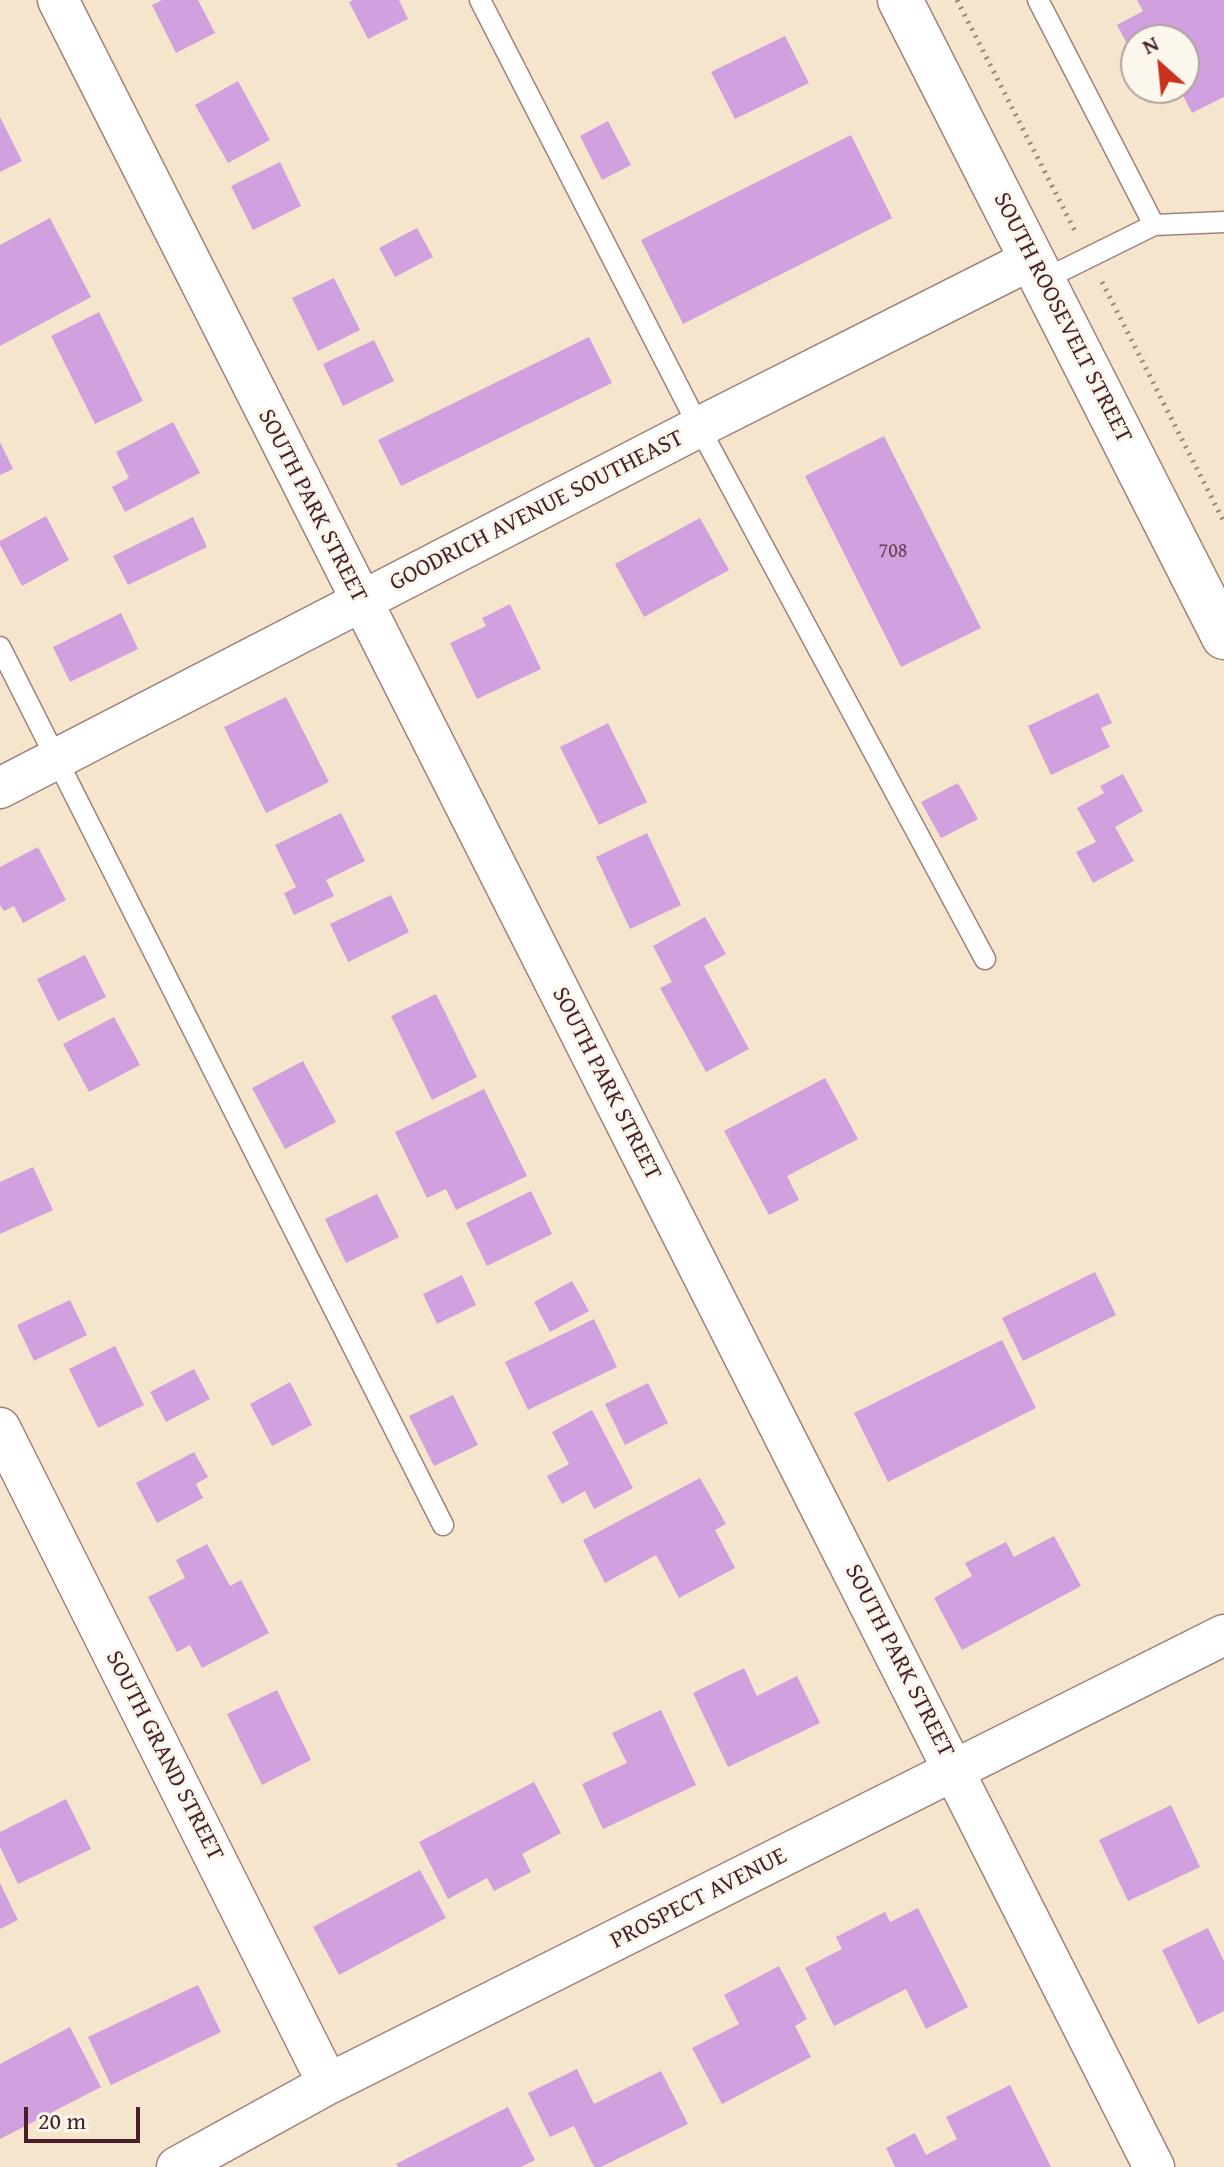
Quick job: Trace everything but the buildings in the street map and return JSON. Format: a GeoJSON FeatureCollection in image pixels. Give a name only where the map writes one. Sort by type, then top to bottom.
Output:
{"type":"FeatureCollection","features":[{"type":"Feature","properties":{"kind":"street","name":"SOUTH PARK STREET"},"geometry":{"type":"LineString","coordinates":[[58,0],[1154,2167]]}},
{"type":"Feature","properties":{"kind":"street","name":"SOUTH ROOSEVELT STREET"},"geometry":{"type":"LineString","coordinates":[[900,0],[1224,637]]}},
{"type":"Feature","properties":{"kind":"street","name":"GOODRICH AVENUE SOUTHEAST"},"geometry":{"type":"LineString","coordinates":[[0,788],[699,427],[1038,269]]}},
{"type":"Feature","properties":{"kind":"street","name":"SOUTH GRAND STREET"},"geometry":{"type":"LineString","coordinates":[[0,1428],[328,2084]]}},
{"type":"Feature","properties":{"kind":"street","name":"PROSPECT AVENUE"},"geometry":{"type":"LineString","coordinates":[[177,2167],[328,2084],[1224,1635]]}},
{"type":"Feature","properties":{"kind":"lane"},"geometry":{"type":"LineString","coordinates":[[480,0],[699,427],[985,959]]}},
{"type":"Feature","properties":{"kind":"lane"},"geometry":{"type":"LineString","coordinates":[[1038,0],[1154,225]]}},
{"type":"Feature","properties":{"kind":"lane"},"geometry":{"type":"LineString","coordinates":[[1038,269],[1154,225],[1224,222]]}},
{"type":"Feature","properties":{"kind":"lane"},"geometry":{"type":"LineString","coordinates":[[0,647],[443,1525]]}}]}
